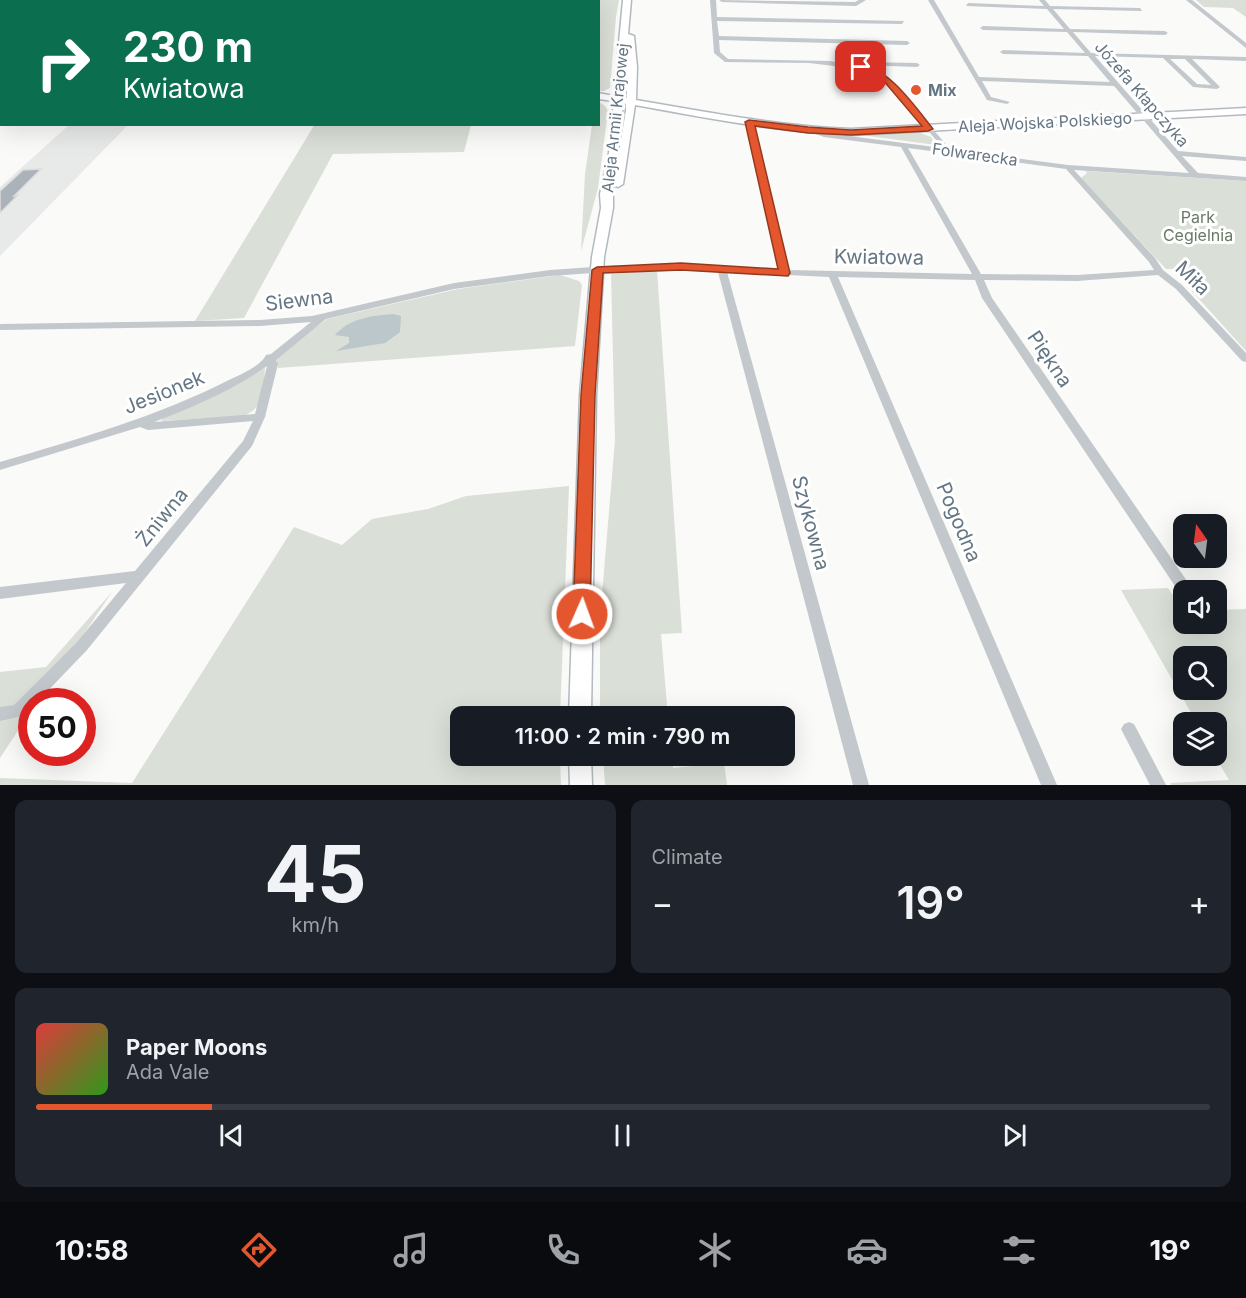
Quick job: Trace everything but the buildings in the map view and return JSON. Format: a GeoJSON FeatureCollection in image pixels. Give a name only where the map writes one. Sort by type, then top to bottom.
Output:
{"type":"FeatureCollection","features":[{"type":"Feature","properties":{"kind":"main road","name":"Aleja Armii Krajowej"},"geometry":{"type":"LineString","coordinates":[[580,706],[588,395],[597,270],[607,208],[606,194],[614,153],[627,0]]}},
{"type":"Feature","properties":{"kind":"main road","name":"Aleja Armii Krajowej"},"geometry":{"type":"LineString","coordinates":[[607,208],[615,194],[622,172],[630,102],[633,57],[626,28]]}},
{"type":"Feature","properties":{"kind":"main road","name":"Folwarecka"},"geometry":{"type":"LineString","coordinates":[[600,96],[808,130]]}},
{"type":"Feature","properties":{"kind":"main road","name":"Aleja Wojska Polskiego"},"geometry":{"type":"LineString","coordinates":[[808,130],[851,132],[928,129],[1246,111]]}},
{"type":"Feature","properties":{"kind":"main road"},"geometry":{"type":"LineString","coordinates":[[580,766],[581,785]]}},
{"type":"Feature","properties":{"kind":"street"},"geometry":{"type":"LineString","coordinates":[[713,0],[717,53],[727,61],[917,65]]}},
{"type":"Feature","properties":{"kind":"street"},"geometry":{"type":"LineString","coordinates":[[722,0],[856,4],[863,0]]}},
{"type":"Feature","properties":{"kind":"street"},"geometry":{"type":"LineString","coordinates":[[931,0],[991,100],[1007,102]]}},
{"type":"Feature","properties":{"kind":"street","name":"Józefa Kłapczyka"},"geometry":{"type":"LineString","coordinates":[[1042,0],[1196,176]]}},
{"type":"Feature","properties":{"kind":"street"},"geometry":{"type":"LineString","coordinates":[[1189,0],[1246,46]]}},
{"type":"Feature","properties":{"kind":"street","name":"Józefa Kłapczyka"},"geometry":{"type":"LineString","coordinates":[[968,5],[1140,10]]}},
{"type":"Feature","properties":{"kind":"street"},"geometry":{"type":"LineString","coordinates":[[715,19],[902,22]]}},
{"type":"Feature","properties":{"kind":"street","name":"Józefa Kłapczyka"},"geometry":{"type":"LineString","coordinates":[[983,28],[1165,33]]}},
{"type":"Feature","properties":{"kind":"street"},"geometry":{"type":"LineString","coordinates":[[717,38],[907,43]]}},
{"type":"Feature","properties":{"kind":"street"},"geometry":{"type":"LineString","coordinates":[[1003,52],[1246,59]]}},
{"type":"Feature","properties":{"kind":"street"},"geometry":{"type":"LineString","coordinates":[[1165,57],[1195,86],[1217,87],[1187,58]]}},
{"type":"Feature","properties":{"kind":"street"},"geometry":{"type":"LineString","coordinates":[[845,64],[861,67],[885,78],[948,150]]}},
{"type":"Feature","properties":{"kind":"street"},"geometry":{"type":"LineString","coordinates":[[977,79],[1115,84]]}},
{"type":"Feature","properties":{"kind":"street"},"geometry":{"type":"LineString","coordinates":[[749,122],[784,273]]}},
{"type":"Feature","properties":{"kind":"street","name":"Folwarecka"},"geometry":{"type":"LineString","coordinates":[[808,130],[840,137],[1068,167],[1246,179]]}},
{"type":"Feature","properties":{"kind":"street"},"geometry":{"type":"LineString","coordinates":[[840,137],[851,132]]}},
{"type":"Feature","properties":{"kind":"street","name":"Piękna"},"geometry":{"type":"LineString","coordinates":[[904,145],[987,298],[1179,580]]}},
{"type":"Feature","properties":{"kind":"street"},"geometry":{"type":"LineString","coordinates":[[1176,153],[1246,159]]}},
{"type":"Feature","properties":{"kind":"street","name":"Miła"},"geometry":{"type":"LineString","coordinates":[[1068,167],[1152,260],[1160,272],[1179,287],[1246,359]]}},
{"type":"Feature","properties":{"kind":"street","name":"Kwiatowa"},"geometry":{"type":"LineString","coordinates":[[597,270],[681,267],[722,271],[978,278],[1077,278],[1160,272]]}},
{"type":"Feature","properties":{"kind":"street","name":"Siewna"},"geometry":{"type":"LineString","coordinates":[[0,327],[260,323],[323,317],[454,286],[550,273],[597,270]]}},
{"type":"Feature","properties":{"kind":"street","name":"Szykowna"},"geometry":{"type":"LineString","coordinates":[[722,271],[861,785]]}},
{"type":"Feature","properties":{"kind":"street","name":"Pogodna"},"geometry":{"type":"LineString","coordinates":[[832,274],[1049,785]]}},
{"type":"Feature","properties":{"kind":"street","name":"Jesionek"},"geometry":{"type":"LineString","coordinates":[[0,466],[141,422],[200,399],[242,377],[323,317]]}},
{"type":"Feature","properties":{"kind":"street","name":"Żniwna"},"geometry":{"type":"LineString","coordinates":[[0,714],[18,711],[82,646],[248,443],[260,417],[273,364],[270,357]]}},
{"type":"Feature","properties":{"kind":"street"},"geometry":{"type":"LineString","coordinates":[[141,422],[148,426],[260,417]]}},
{"type":"Feature","properties":{"kind":"street"},"geometry":{"type":"LineString","coordinates":[[0,593],[140,576]]}},
{"type":"Feature","properties":{"kind":"street"},"geometry":{"type":"LineString","coordinates":[[1129,729],[1158,785]]}},
{"type":"Feature","properties":{"kind":"shaded area"},"geometry":{"type":"Polygon","coordinates":[[[68,126],[127,126],[0,256],[0,187],[68,126]]]}},
{"type":"Feature","properties":{"kind":"shaded area"},"geometry":{"type":"Polygon","coordinates":[[[393,314],[401,316],[400,332],[385,343],[336,351],[349,343],[349,337],[335,335],[347,325],[369,317],[393,314]]]}},
{"type":"Feature","properties":{"kind":"green space"},"geometry":{"type":"Polygon","coordinates":[[[600,0],[619,0],[610,88],[600,91],[600,0]]]}},
{"type":"Feature","properties":{"kind":"green space"},"geometry":{"type":"Polygon","coordinates":[[[1196,0],[1246,0],[1246,17],[1233,8],[1204,7],[1196,0]]]}},
{"type":"Feature","properties":{"kind":"green space"},"geometry":{"type":"Polygon","coordinates":[[[600,103],[608,111],[598,188],[581,251],[585,174],[592,126],[600,126],[600,103]]]}},
{"type":"Feature","properties":{"kind":"green space"},"geometry":{"type":"Polygon","coordinates":[[[314,126],[471,126],[464,152],[333,154],[244,318],[195,321],[314,126]]]}},
{"type":"Feature","properties":{"kind":"green space"},"geometry":{"type":"Polygon","coordinates":[[[918,132],[931,137],[936,145],[854,134],[918,132]]]}},
{"type":"Feature","properties":{"kind":"green space","name":"Park Cegielnia"},"geometry":{"type":"Polygon","coordinates":[[[1085,171],[1246,181],[1246,351],[1172,269],[1166,269],[1081,178],[1087,173],[1085,171]]]}},
{"type":"Feature","properties":{"kind":"green space"},"geometry":{"type":"Polygon","coordinates":[[[657,270],[682,633],[661,634],[667,706],[600,706],[600,619],[615,440],[611,274],[657,270]]]}},
{"type":"Feature","properties":{"kind":"green space"},"geometry":{"type":"Polygon","coordinates":[[[560,275],[579,281],[582,285],[575,346],[278,368],[276,357],[327,319],[458,289],[560,275]]]}},
{"type":"Feature","properties":{"kind":"green space"},"geometry":{"type":"Polygon","coordinates":[[[265,368],[262,397],[250,413],[242,416],[161,421],[165,416],[222,392],[265,368]]]}},
{"type":"Feature","properties":{"kind":"green space"},"geometry":{"type":"Polygon","coordinates":[[[569,486],[560,706],[450,706],[450,766],[560,766],[561,785],[0,785],[0,778],[132,783],[294,527],[342,545],[372,519],[428,509],[466,496],[569,486]]]}},
{"type":"Feature","properties":{"kind":"green space"},"geometry":{"type":"Polygon","coordinates":[[[1168,588],[1173,595],[1173,634],[1227,634],[1227,610],[1246,609],[1246,785],[1171,785],[1170,783],[1229,780],[1221,766],[1227,766],[1227,712],[1191,712],[1184,700],[1227,700],[1227,646],[1173,646],[1173,681],[1121,590],[1168,588]]]}},
{"type":"Feature","properties":{"kind":"green space"},"geometry":{"type":"Polygon","coordinates":[[[112,592],[47,688],[18,688],[18,731],[0,758],[0,672],[46,667],[112,592]]]}},
{"type":"Feature","properties":{"kind":"green space"},"geometry":{"type":"Polygon","coordinates":[[[604,766],[673,766],[673,768],[724,766],[727,785],[605,785],[604,766]]]}},
{"type":"Feature","properties":{"kind":"place","name":"Mix"},"geometry":{"type":"Point","coordinates":[916,90]}},
{"type":"Feature","properties":{"kind":"route"},"geometry":{"type":"LineString","coordinates":[[582,614],[588,395],[597,270],[681,267],[784,273],[749,122],[808,130],[851,132],[928,129],[885,78],[861,67]]}}]}
